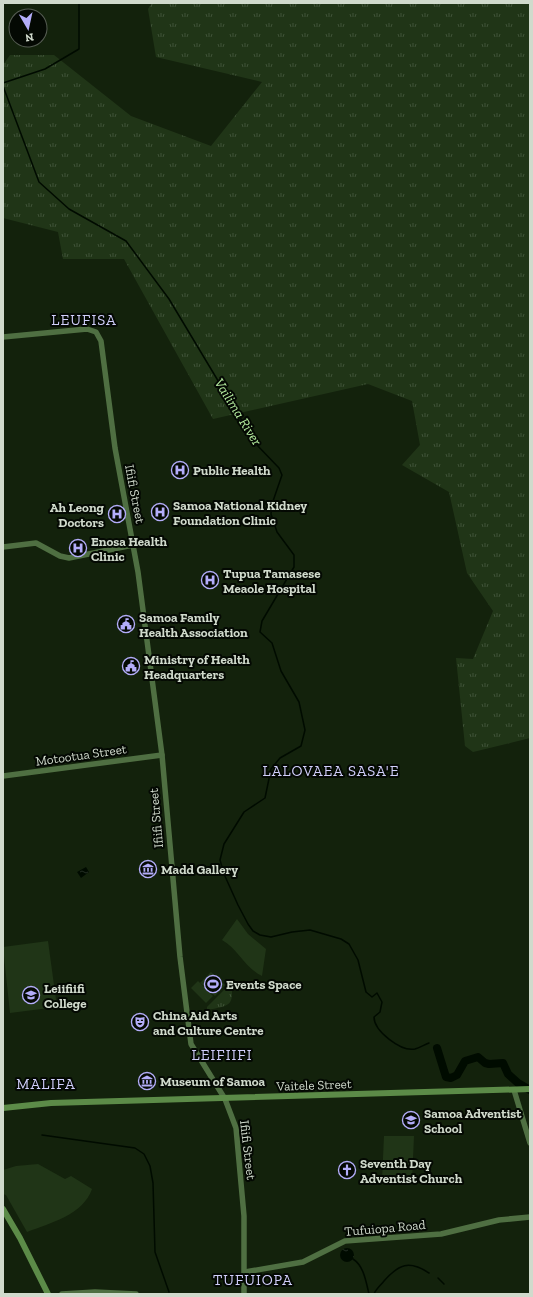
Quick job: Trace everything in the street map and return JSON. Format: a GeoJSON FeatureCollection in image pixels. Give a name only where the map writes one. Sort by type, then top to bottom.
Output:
{"type":"FeatureCollection","features":[{"type":"Feature","properties":{"kind":"main road","name":"Ifiifi Street"},"geometry":{"type":"LineString","coordinates":[[3,337],[81,329],[96,332],[101,342],[115,448],[133,545],[162,755],[180,958],[191,1044],[225,1099],[236,1128],[244,1216],[244,1294]]}},
{"type":"Feature","properties":{"kind":"main road"},"geometry":{"type":"LineString","coordinates":[[3,547],[36,543],[60,556],[68,558],[133,545]]}},
{"type":"Feature","properties":{"kind":"main road","name":"Motootua Street"},"geometry":{"type":"LineString","coordinates":[[3,776],[162,755]]}},
{"type":"Feature","properties":{"kind":"main road","name":"Vaitele Street"},"geometry":{"type":"LineString","coordinates":[[3,1108],[51,1103],[530,1089]]}},
{"type":"Feature","properties":{"kind":"main road"},"geometry":{"type":"LineString","coordinates":[[515,1090],[530,1143]]}},
{"type":"Feature","properties":{"kind":"main road"},"geometry":{"type":"LineString","coordinates":[[3,1209],[20,1238],[48,1294]]}},
{"type":"Feature","properties":{"kind":"main road","name":"Tufuiopa Road"},"geometry":{"type":"LineString","coordinates":[[245,1272],[303,1262],[343,1242],[437,1234],[499,1220],[530,1217]]}},
{"type":"Feature","properties":{"kind":"main road"},"geometry":{"type":"LineString","coordinates":[[62,1294],[95,1292],[136,1294]]}},
{"type":"Feature","properties":{"kind":"green space"},"geometry":{"type":"Polygon","coordinates":[[[152,3],[530,3],[530,738],[473,752],[465,746],[456,658],[473,659],[493,611],[467,573],[449,492],[402,465],[420,445],[412,401],[368,384],[213,419],[124,259],[63,259],[58,232],[3,218],[3,65],[10,55],[54,55],[131,116],[211,146],[262,82],[156,57],[148,9],[152,3]]]}},
{"type":"Feature","properties":{"kind":"green space"},"geometry":{"type":"Polygon","coordinates":[[[237,919],[248,934],[266,949],[262,976],[256,973],[233,948],[222,940],[237,919]]]}},
{"type":"Feature","properties":{"kind":"green space","name":"Leiifiifi College"},"geometry":{"type":"Polygon","coordinates":[[[48,941],[57,1007],[10,1013],[3,947],[48,941]]]}},
{"type":"Feature","properties":{"kind":"green space","name":"Events Space"},"geometry":{"type":"Polygon","coordinates":[[[211,972],[225,985],[215,996],[200,983],[211,972]]]}},
{"type":"Feature","properties":{"kind":"green space"},"geometry":{"type":"Polygon","coordinates":[[[198,981],[213,996],[206,1003],[191,988],[198,981]]]}},
{"type":"Feature","properties":{"kind":"green space"},"geometry":{"type":"Polygon","coordinates":[[[231,983],[231,1001],[225,1006],[207,1010],[207,1007],[231,983]]]}},
{"type":"Feature","properties":{"kind":"green space"},"geometry":{"type":"Polygon","coordinates":[[[384,1136],[414,1136],[412,1181],[382,1180],[384,1136]]]}},
{"type":"Feature","properties":{"kind":"green space"},"geometry":{"type":"Polygon","coordinates":[[[38,1164],[65,1179],[71,1176],[92,1189],[88,1198],[74,1212],[27,1232],[6,1195],[3,1194],[3,1170],[16,1166],[38,1164]]]}},
{"type":"Feature","properties":{"kind":"water"},"geometry":{"type":"Polygon","coordinates":[[[86,867],[89,872],[81,878],[77,872],[86,867]]]}},
{"type":"Feature","properties":{"kind":"water"},"geometry":{"type":"Polygon","coordinates":[[[347,1248],[352,1250],[354,1255],[352,1260],[347,1262],[342,1260],[340,1255],[342,1250],[347,1248]]]}},
{"type":"Feature","properties":{"kind":"waterway","name":"Vailima River"},"geometry":{"type":"LineString","coordinates":[[3,83],[45,69],[79,49],[79,3]]}},
{"type":"Feature","properties":{"kind":"waterway","name":"Vailima River"},"geometry":{"type":"LineString","coordinates":[[3,86],[39,182],[69,209],[126,241],[169,299],[256,444],[279,468],[282,475],[272,504],[271,514],[277,532],[294,555],[294,567],[262,621],[260,632],[272,643],[281,671],[299,702],[305,730],[301,746],[280,758],[271,769],[265,798],[244,812],[224,844],[220,860],[224,874],[238,905],[253,931],[260,935],[271,937],[292,932],[310,930],[341,939],[349,944],[358,960],[366,992],[372,997],[377,993],[382,1002],[380,1012],[374,1017],[378,1028],[396,1044],[409,1049],[415,1049],[429,1043]]}},
{"type":"Feature","properties":{"kind":"waterway","name":"Vailima River"},"geometry":{"type":"LineString","coordinates":[[437,1048],[446,1077],[451,1078],[457,1075],[465,1061],[478,1057],[485,1063],[489,1064],[503,1063],[508,1074],[518,1083],[530,1090]]}},
{"type":"Feature","properties":{"kind":"waterway"},"geometry":{"type":"LineString","coordinates":[[42,1135],[135,1148],[144,1154],[150,1166],[153,1183],[155,1252],[169,1292]]}},
{"type":"Feature","properties":{"kind":"waterway"},"geometry":{"type":"LineString","coordinates":[[353,1259],[362,1270],[366,1279],[369,1294]]}},
{"type":"Feature","properties":{"kind":"waterway"},"geometry":{"type":"LineString","coordinates":[[374,1294],[389,1275],[405,1266],[416,1266],[429,1273]]}},
{"type":"Feature","properties":{"kind":"waterway"},"geometry":{"type":"LineString","coordinates":[[438,1278],[444,1284]]}},
{"type":"Feature","properties":{"kind":"place","name":"Public Health"},"geometry":{"type":"Point","coordinates":[180,470]}},
{"type":"Feature","properties":{"kind":"place","name":"Samoa National Kidney Foundation Clinic"},"geometry":{"type":"Point","coordinates":[160,512]}},
{"type":"Feature","properties":{"kind":"place","name":"Ah Leong Doctors"},"geometry":{"type":"Point","coordinates":[117,514]}},
{"type":"Feature","properties":{"kind":"place","name":"Enosa Health Clinic"},"geometry":{"type":"Point","coordinates":[78,548]}},
{"type":"Feature","properties":{"kind":"place","name":"Tupua Tamasese Meaole Hospital"},"geometry":{"type":"Point","coordinates":[210,580]}},
{"type":"Feature","properties":{"kind":"place","name":"Samoa Family Health Association"},"geometry":{"type":"Point","coordinates":[126,624]}},
{"type":"Feature","properties":{"kind":"place","name":"Ministry of Health Headquarters"},"geometry":{"type":"Point","coordinates":[131,666]}},
{"type":"Feature","properties":{"kind":"place","name":"Madd Gallery"},"geometry":{"type":"Point","coordinates":[148,869]}},
{"type":"Feature","properties":{"kind":"place","name":"Events Space"},"geometry":{"type":"Point","coordinates":[213,984]}},
{"type":"Feature","properties":{"kind":"place","name":"Leiifiifi College"},"geometry":{"type":"Point","coordinates":[31,995]}},
{"type":"Feature","properties":{"kind":"place","name":"China Aid Arts and Culture Centre"},"geometry":{"type":"Point","coordinates":[140,1022]}},
{"type":"Feature","properties":{"kind":"place","name":"Museum of Samoa"},"geometry":{"type":"Point","coordinates":[147,1081]}},
{"type":"Feature","properties":{"kind":"place","name":"Samoa Adventist School"},"geometry":{"type":"Point","coordinates":[411,1120]}},
{"type":"Feature","properties":{"kind":"place","name":"Seventh Day Adventist Church"},"geometry":{"type":"Point","coordinates":[347,1170]}},
{"type":"Feature","properties":{"kind":"district","name":"LEUFISA"},"geometry":{"type":"Point","coordinates":[84,320]}},
{"type":"Feature","properties":{"kind":"district","name":"LALOVAEA SASA'E"},"geometry":{"type":"Point","coordinates":[331,771]}},
{"type":"Feature","properties":{"kind":"district","name":"LEIFIIFI"},"geometry":{"type":"Point","coordinates":[222,1055]}},
{"type":"Feature","properties":{"kind":"district","name":"MALIFA"},"geometry":{"type":"Point","coordinates":[46,1084]}},
{"type":"Feature","properties":{"kind":"district","name":"TUFUIOPA"},"geometry":{"type":"Point","coordinates":[253,1280]}}]}
